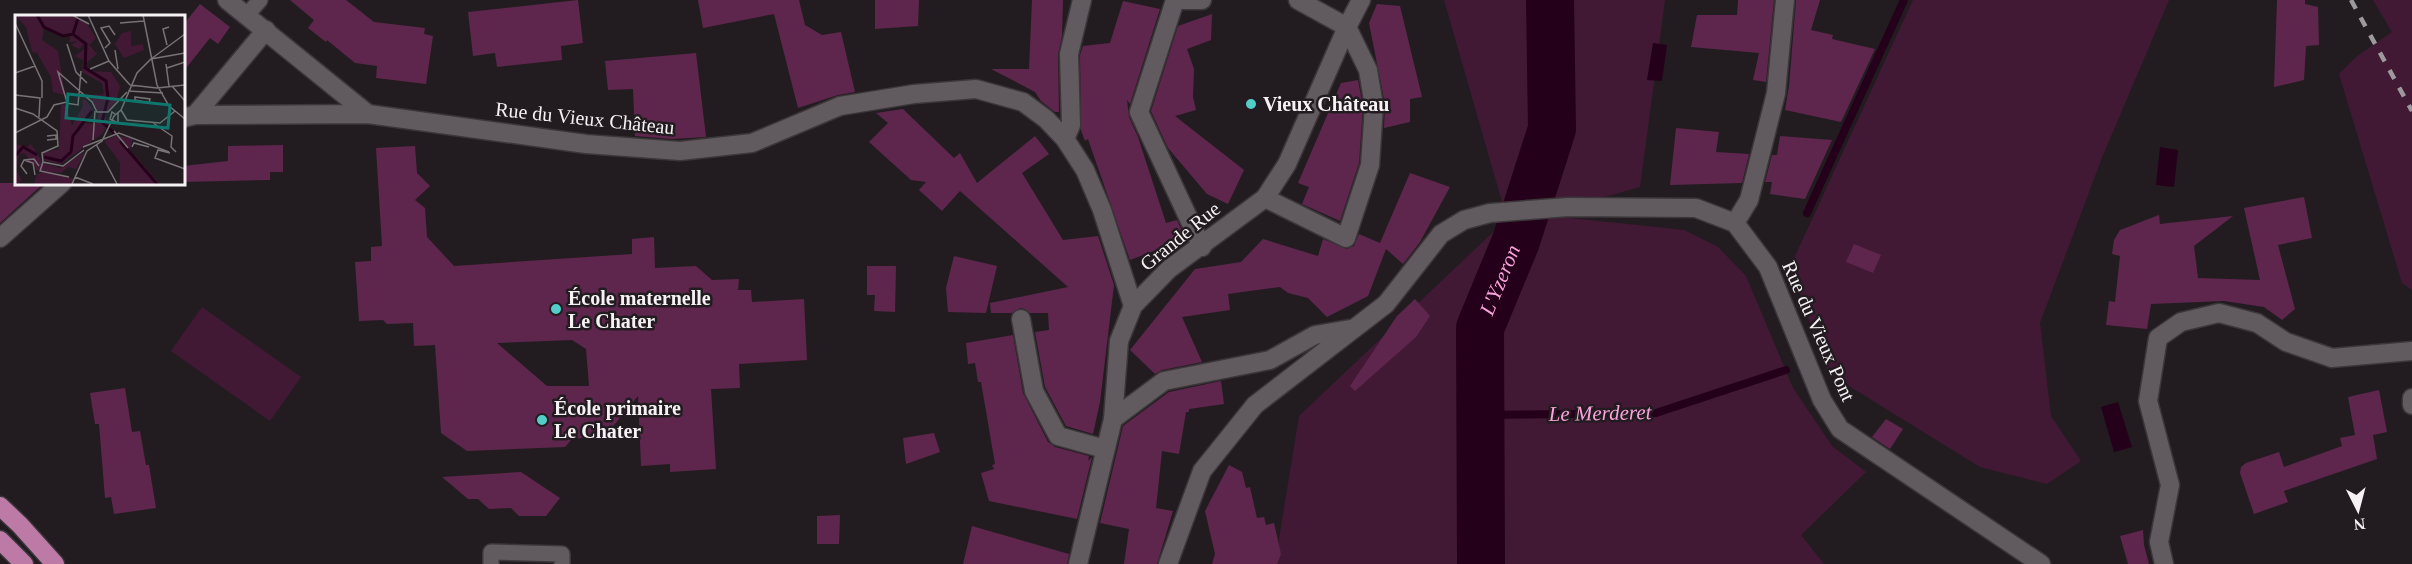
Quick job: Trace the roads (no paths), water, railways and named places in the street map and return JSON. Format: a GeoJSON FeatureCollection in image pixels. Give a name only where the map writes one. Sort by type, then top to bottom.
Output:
{"type":"FeatureCollection","features":[{"type":"Feature","properties":{"kind":"main road"},"geometry":{"type":"LineString","coordinates":[[0,506],[55,564]]}},
{"type":"Feature","properties":{"kind":"main road"},"geometry":{"type":"LineString","coordinates":[[0,540],[24,564]]}},
{"type":"Feature","properties":{"kind":"street"},"geometry":{"type":"LineString","coordinates":[[227,0],[368,114]]}},
{"type":"Feature","properties":{"kind":"street"},"geometry":{"type":"LineString","coordinates":[[1065,139],[1071,125],[1069,54],[1082,0]]}},
{"type":"Feature","properties":{"kind":"street"},"geometry":{"type":"LineString","coordinates":[[1202,0],[1175,0],[1139,112],[1202,247]]}},
{"type":"Feature","properties":{"kind":"street"},"geometry":{"type":"LineString","coordinates":[[1265,198],[1346,238],[1370,165],[1374,106],[1368,70],[1347,27],[1298,0]]}},
{"type":"Feature","properties":{"kind":"street"},"geometry":{"type":"LineString","coordinates":[[1168,564],[1202,471],[1255,405],[1386,304],[1441,234],[1464,219],[1490,213],[1568,207],[1696,208],[1735,223],[1749,200],[1776,93],[1785,0]]}},
{"type":"Feature","properties":{"kind":"street","name":"Grande Rue"},"geometry":{"type":"LineString","coordinates":[[1078,564],[1113,419],[1119,341],[1133,306],[1169,269],[1202,247],[1265,198],[1287,164],[1359,4]]}},
{"type":"Feature","properties":{"kind":"street"},"geometry":{"type":"LineString","coordinates":[[189,117],[266,30]]}},
{"type":"Feature","properties":{"kind":"street","name":"Rue du Vieux Château"},"geometry":{"type":"LineString","coordinates":[[189,117],[368,114],[586,144],[680,151],[752,143],[840,106],[914,94],[976,89],[1023,102],[1046,119],[1065,139],[1084,170],[1102,210],[1133,306]]}},
{"type":"Feature","properties":{"kind":"street"},"geometry":{"type":"LineString","coordinates":[[0,238],[61,184]]}},
{"type":"Feature","properties":{"kind":"street","name":"Rue du Vieux Pont"},"geometry":{"type":"LineString","coordinates":[[1735,223],[1768,267],[1822,400],[1840,429],[2041,564]]}},
{"type":"Feature","properties":{"kind":"street"},"geometry":{"type":"LineString","coordinates":[[2164,564],[2160,542],[2170,485],[2148,400],[2158,338],[2181,322],[2219,313],[2258,323],[2286,342],[2332,358],[2412,351]]}},
{"type":"Feature","properties":{"kind":"street"},"geometry":{"type":"LineString","coordinates":[[1021,319],[1034,392],[1058,436],[1106,449]]}},
{"type":"Feature","properties":{"kind":"street"},"geometry":{"type":"LineString","coordinates":[[1113,419],[1164,381],[1270,360],[1315,335],[1355,328]]}},
{"type":"Feature","properties":{"kind":"street"},"geometry":{"type":"LineString","coordinates":[[2412,398],[2412,405]]}},
{"type":"Feature","properties":{"kind":"lane"},"geometry":{"type":"LineString","coordinates":[[247,15],[260,0]]}},
{"type":"Feature","properties":{"kind":"lane"},"geometry":{"type":"LineString","coordinates":[[491,564],[491,552],[562,554],[562,564]]}},
{"type":"Feature","properties":{"kind":"waterway","name":"L'Yzeron"},"geometry":{"type":"LineString","coordinates":[[1481,564],[1480,328],[1516,241],[1552,129],[1550,0]]}},
{"type":"Feature","properties":{"kind":"waterway","name":"Le Merderet"},"geometry":{"type":"LineString","coordinates":[[1807,213],[1904,0]]}},
{"type":"Feature","properties":{"kind":"waterway","name":"Le Merderet"},"geometry":{"type":"LineString","coordinates":[[1478,415],[1656,413],[1786,370]]}},
{"type":"Feature","properties":{"kind":"railway"},"geometry":{"type":"LineString","coordinates":[[2351,0],[2412,111]]}},
{"type":"Feature","properties":{"kind":"place","name":"Vieux Château"},"geometry":{"type":"Point","coordinates":[1251,104]}},
{"type":"Feature","properties":{"kind":"place","name":"École maternelle Le Chater"},"geometry":{"type":"Point","coordinates":[556,309]}},
{"type":"Feature","properties":{"kind":"place","name":"École primaire Le Chater"},"geometry":{"type":"Point","coordinates":[542,420]}}]}
